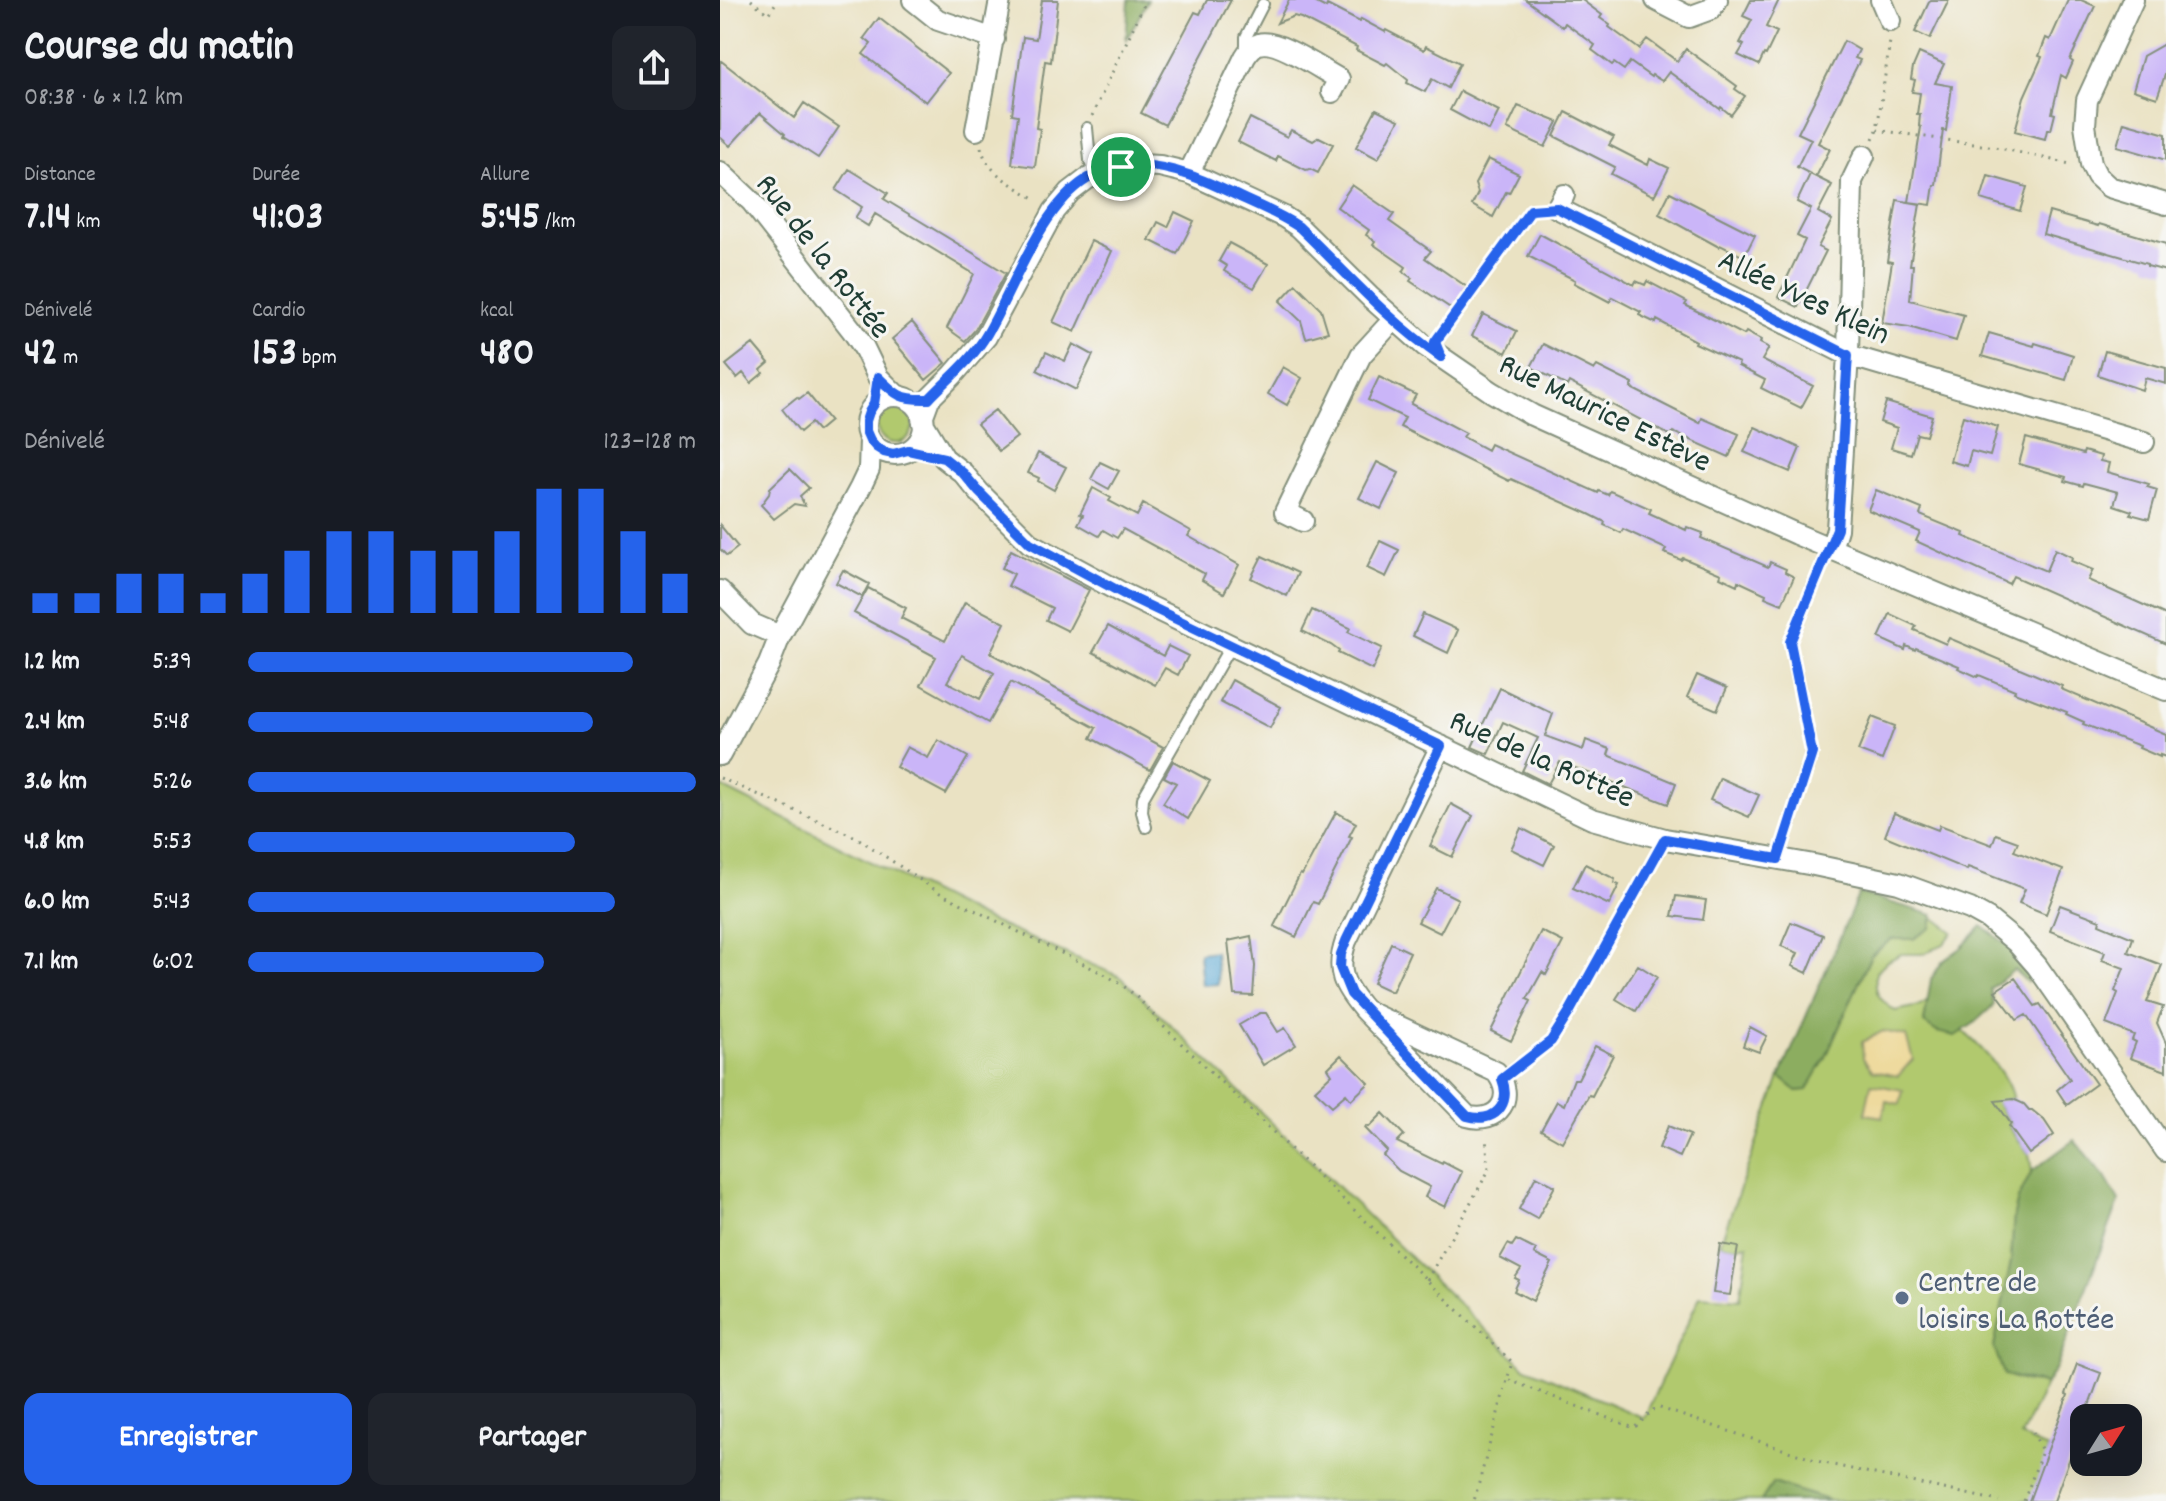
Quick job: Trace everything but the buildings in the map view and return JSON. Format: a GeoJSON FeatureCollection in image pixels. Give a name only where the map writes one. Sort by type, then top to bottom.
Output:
{"type":"FeatureCollection","features":[{"type":"Feature","properties":{"kind":"street"},"geometry":{"type":"LineString","coordinates":[[913,0],[938,20],[994,39]]}},
{"type":"Feature","properties":{"kind":"street"},"geometry":{"type":"LineString","coordinates":[[976,130],[1000,0]]}},
{"type":"Feature","properties":{"kind":"street"},"geometry":{"type":"LineString","coordinates":[[1656,0],[1689,17],[1711,9],[1717,0]]}},
{"type":"Feature","properties":{"kind":"street"},"geometry":{"type":"LineString","coordinates":[[1881,0],[1890,21]]}},
{"type":"Feature","properties":{"kind":"street"},"geometry":{"type":"LineString","coordinates":[[2133,0],[2087,100],[2085,125],[2091,164],[2097,176],[2109,187],[2166,204]]}},
{"type":"Feature","properties":{"kind":"street"},"geometry":{"type":"LineString","coordinates":[[1189,173],[1245,57],[1258,44],[1279,46],[1339,79],[1332,92]]}},
{"type":"Feature","properties":{"kind":"street"},"geometry":{"type":"LineString","coordinates":[[1831,549],[1837,529],[1848,355],[1852,181],[1864,156]]}},
{"type":"Feature","properties":{"kind":"street","name":"Rue Maurice Estève"},"geometry":{"type":"LineString","coordinates":[[925,413],[986,337],[1054,211],[1070,192],[1094,176],[1121,167],[1160,166],[1189,173],[1284,217],[1299,227],[1425,346],[1492,392],[1566,432],[1831,549],[2166,690]]}},
{"type":"Feature","properties":{"kind":"street","name":"Rue de la Rottée"},"geometry":{"type":"LineString","coordinates":[[720,172],[752,202],[864,348],[878,377],[902,398]]}},
{"type":"Feature","properties":{"kind":"street","name":"Allée Yves Klein"},"geometry":{"type":"LineString","coordinates":[[1560,201],[1848,355],[2144,442]]}},
{"type":"Feature","properties":{"kind":"street"},"geometry":{"type":"LineString","coordinates":[[1303,521],[1285,512],[1361,355],[1394,319]]}},
{"type":"Feature","properties":{"kind":"street","name":"Rue de la Rottée"},"geometry":{"type":"LineString","coordinates":[[874,404],[878,377]]}},
{"type":"Feature","properties":{"kind":"street"},"geometry":{"type":"LineString","coordinates":[[869,469],[900,452],[920,439],[925,413],[902,398],[889,396],[874,404],[869,412],[866,431],[870,440],[884,452],[900,452],[944,458]]}},
{"type":"Feature","properties":{"kind":"street","name":"Rue de la Rottée"},"geometry":{"type":"LineString","coordinates":[[925,413],[944,458],[963,473],[1030,543],[1124,594],[1592,819],[1665,839],[1899,883],[1970,909],[1988,919],[2016,942],[2037,966],[2166,1151]]}},
{"type":"Feature","properties":{"kind":"street"},"geometry":{"type":"LineString","coordinates":[[720,755],[869,469],[870,440]]}},
{"type":"Feature","properties":{"kind":"street"},"geometry":{"type":"LineString","coordinates":[[720,591],[752,624],[780,636]]}},
{"type":"Feature","properties":{"kind":"street"},"geometry":{"type":"LineString","coordinates":[[1364,1010],[1496,1072],[1505,1088],[1505,1099],[1499,1110],[1484,1119],[1467,1116],[1364,1010],[1351,994],[1340,967],[1341,954],[1441,746]]}},
{"type":"Feature","properties":{"kind":"lane"},"geometry":{"type":"LineString","coordinates":[[1245,57],[1246,37],[1263,4]]}},
{"type":"Feature","properties":{"kind":"lane"},"geometry":{"type":"LineString","coordinates":[[1087,128],[1094,176]]}},
{"type":"Feature","properties":{"kind":"lane"},"geometry":{"type":"LineString","coordinates":[[1146,827],[1142,812],[1143,798],[1231,645]]}},
{"type":"Feature","properties":{"kind":"path"},"geometry":{"type":"LineString","coordinates":[[751,0],[768,14],[778,0]]}},
{"type":"Feature","properties":{"kind":"path"},"geometry":{"type":"LineString","coordinates":[[1087,128],[1146,0]]}},
{"type":"Feature","properties":{"kind":"path"},"geometry":{"type":"LineString","coordinates":[[1864,156],[1877,130],[1890,21]]}},
{"type":"Feature","properties":{"kind":"path"},"geometry":{"type":"LineString","coordinates":[[976,130],[983,158],[992,171],[1054,211]]}},
{"type":"Feature","properties":{"kind":"path"},"geometry":{"type":"LineString","coordinates":[[1877,130],[1995,147],[2081,167],[2091,164]]}},
{"type":"Feature","properties":{"kind":"path"},"geometry":{"type":"LineString","coordinates":[[1441,357],[1435,342],[1531,210],[1560,201]]}},
{"type":"Feature","properties":{"kind":"path"},"geometry":{"type":"LineString","coordinates":[[1778,859],[1812,753],[1790,642],[1831,549]]}},
{"type":"Feature","properties":{"kind":"path"},"geometry":{"type":"LineString","coordinates":[[720,778],[856,837],[940,893],[1124,985],[1140,999],[1161,1024],[1512,1362],[1474,1501]]}},
{"type":"Feature","properties":{"kind":"path"},"geometry":{"type":"LineString","coordinates":[[1502,1079],[1551,1041],[1665,839]]}},
{"type":"Feature","properties":{"kind":"path"},"geometry":{"type":"LineString","coordinates":[[1427,1280],[1489,1170],[1484,1119]]}},
{"type":"Feature","properties":{"kind":"path"},"geometry":{"type":"LineString","coordinates":[[1508,1379],[1634,1428],[1657,1407],[1824,1463],[1977,1499],[1999,1501]]}},
{"type":"Feature","properties":{"kind":"path"},"geometry":{"type":"LineString","coordinates":[[2024,1501],[2042,1451],[2033,1432]]}},
{"type":"Feature","properties":{"kind":"green space"},"geometry":{"type":"Polygon","coordinates":[[[1129,0],[1148,0],[1126,41],[1129,0]]]}},
{"type":"Feature","properties":{"kind":"green space"},"geometry":{"type":"Polygon","coordinates":[[[895,407],[907,413],[913,425],[907,437],[895,443],[883,437],[877,425],[883,413],[895,407]]]}},
{"type":"Feature","properties":{"kind":"green space"},"geometry":{"type":"Polygon","coordinates":[[[720,786],[978,916],[1121,977],[1524,1367],[1644,1418],[1700,1296],[1740,1299],[1748,1245],[1720,1244],[1780,1077],[1797,1091],[1807,1089],[1825,1059],[1871,955],[1892,939],[1913,939],[1931,928],[1933,917],[1953,932],[1944,944],[1922,954],[1901,954],[1886,962],[1876,972],[1876,986],[1881,999],[1895,1011],[1920,1006],[1928,1001],[1924,1023],[1954,1036],[1963,1031],[1986,1053],[2010,1089],[2013,1099],[1997,1104],[2029,1154],[2032,1171],[2014,1215],[2004,1375],[2046,1384],[2021,1436],[2048,1449],[2037,1501],[1830,1501],[1773,1483],[1761,1501],[720,1501],[720,786]]]}},
{"type":"Feature","properties":{"kind":"green space"},"geometry":{"type":"Polygon","coordinates":[[[1859,893],[1933,915],[1931,928],[1913,939],[1892,939],[1871,955],[1825,1059],[1807,1090],[1797,1091],[1780,1077],[1859,893]]]}},
{"type":"Feature","properties":{"kind":"green space"},"geometry":{"type":"Polygon","coordinates":[[[1982,926],[2009,946],[2034,977],[2027,982],[2014,970],[1990,989],[1994,1005],[1973,1024],[1955,1036],[1937,1032],[1924,1023],[1931,979],[1943,961],[1982,926]]]}},
{"type":"Feature","properties":{"kind":"green space"},"geometry":{"type":"Polygon","coordinates":[[[2074,1140],[2105,1177],[2119,1201],[2057,1366],[2046,1384],[2004,1375],[1994,1347],[2011,1261],[2018,1199],[2032,1171],[2074,1140]]]}},
{"type":"Feature","properties":{"kind":"green space"},"geometry":{"type":"Polygon","coordinates":[[[1773,1483],[1830,1501],[1761,1501],[1773,1483]]]}},
{"type":"Feature","properties":{"kind":"sand"},"geometry":{"type":"Polygon","coordinates":[[[1883,1031],[1906,1036],[1913,1059],[1898,1076],[1873,1071],[1863,1058],[1862,1042],[1883,1031]]]}},
{"type":"Feature","properties":{"kind":"sand"},"geometry":{"type":"Polygon","coordinates":[[[1871,1084],[1903,1090],[1900,1104],[1886,1101],[1883,1117],[1865,1114],[1871,1084]]]}},
{"type":"Feature","properties":{"kind":"water"},"geometry":{"type":"Polygon","coordinates":[[[1215,951],[1218,984],[1202,985],[1199,953],[1215,951]]]}},
{"type":"Feature","properties":{"kind":"place","name":"Centre de loisirs La Rottée"},"geometry":{"type":"Point","coordinates":[1902,1298]}},
{"type":"Feature","properties":{"kind":"route"},"geometry":{"type":"LineString","coordinates":[[1160,166],[1189,173],[1284,217],[1299,227],[1394,319],[1441,357],[1435,342],[1531,210],[1557,208],[1848,355],[1837,529],[1790,642],[1812,753],[1778,859],[1665,839],[1551,1041],[1502,1079],[1505,1099],[1492,1116],[1477,1119],[1467,1116],[1364,1010],[1351,994],[1340,967],[1346,941],[1441,746],[1124,594],[1030,543],[963,473],[944,458],[908,450],[893,454],[884,452],[870,440],[866,431],[878,377],[897,396],[929,399],[986,337],[1054,211],[1070,192],[1087,179],[1121,167],[1160,166]]}}]}
